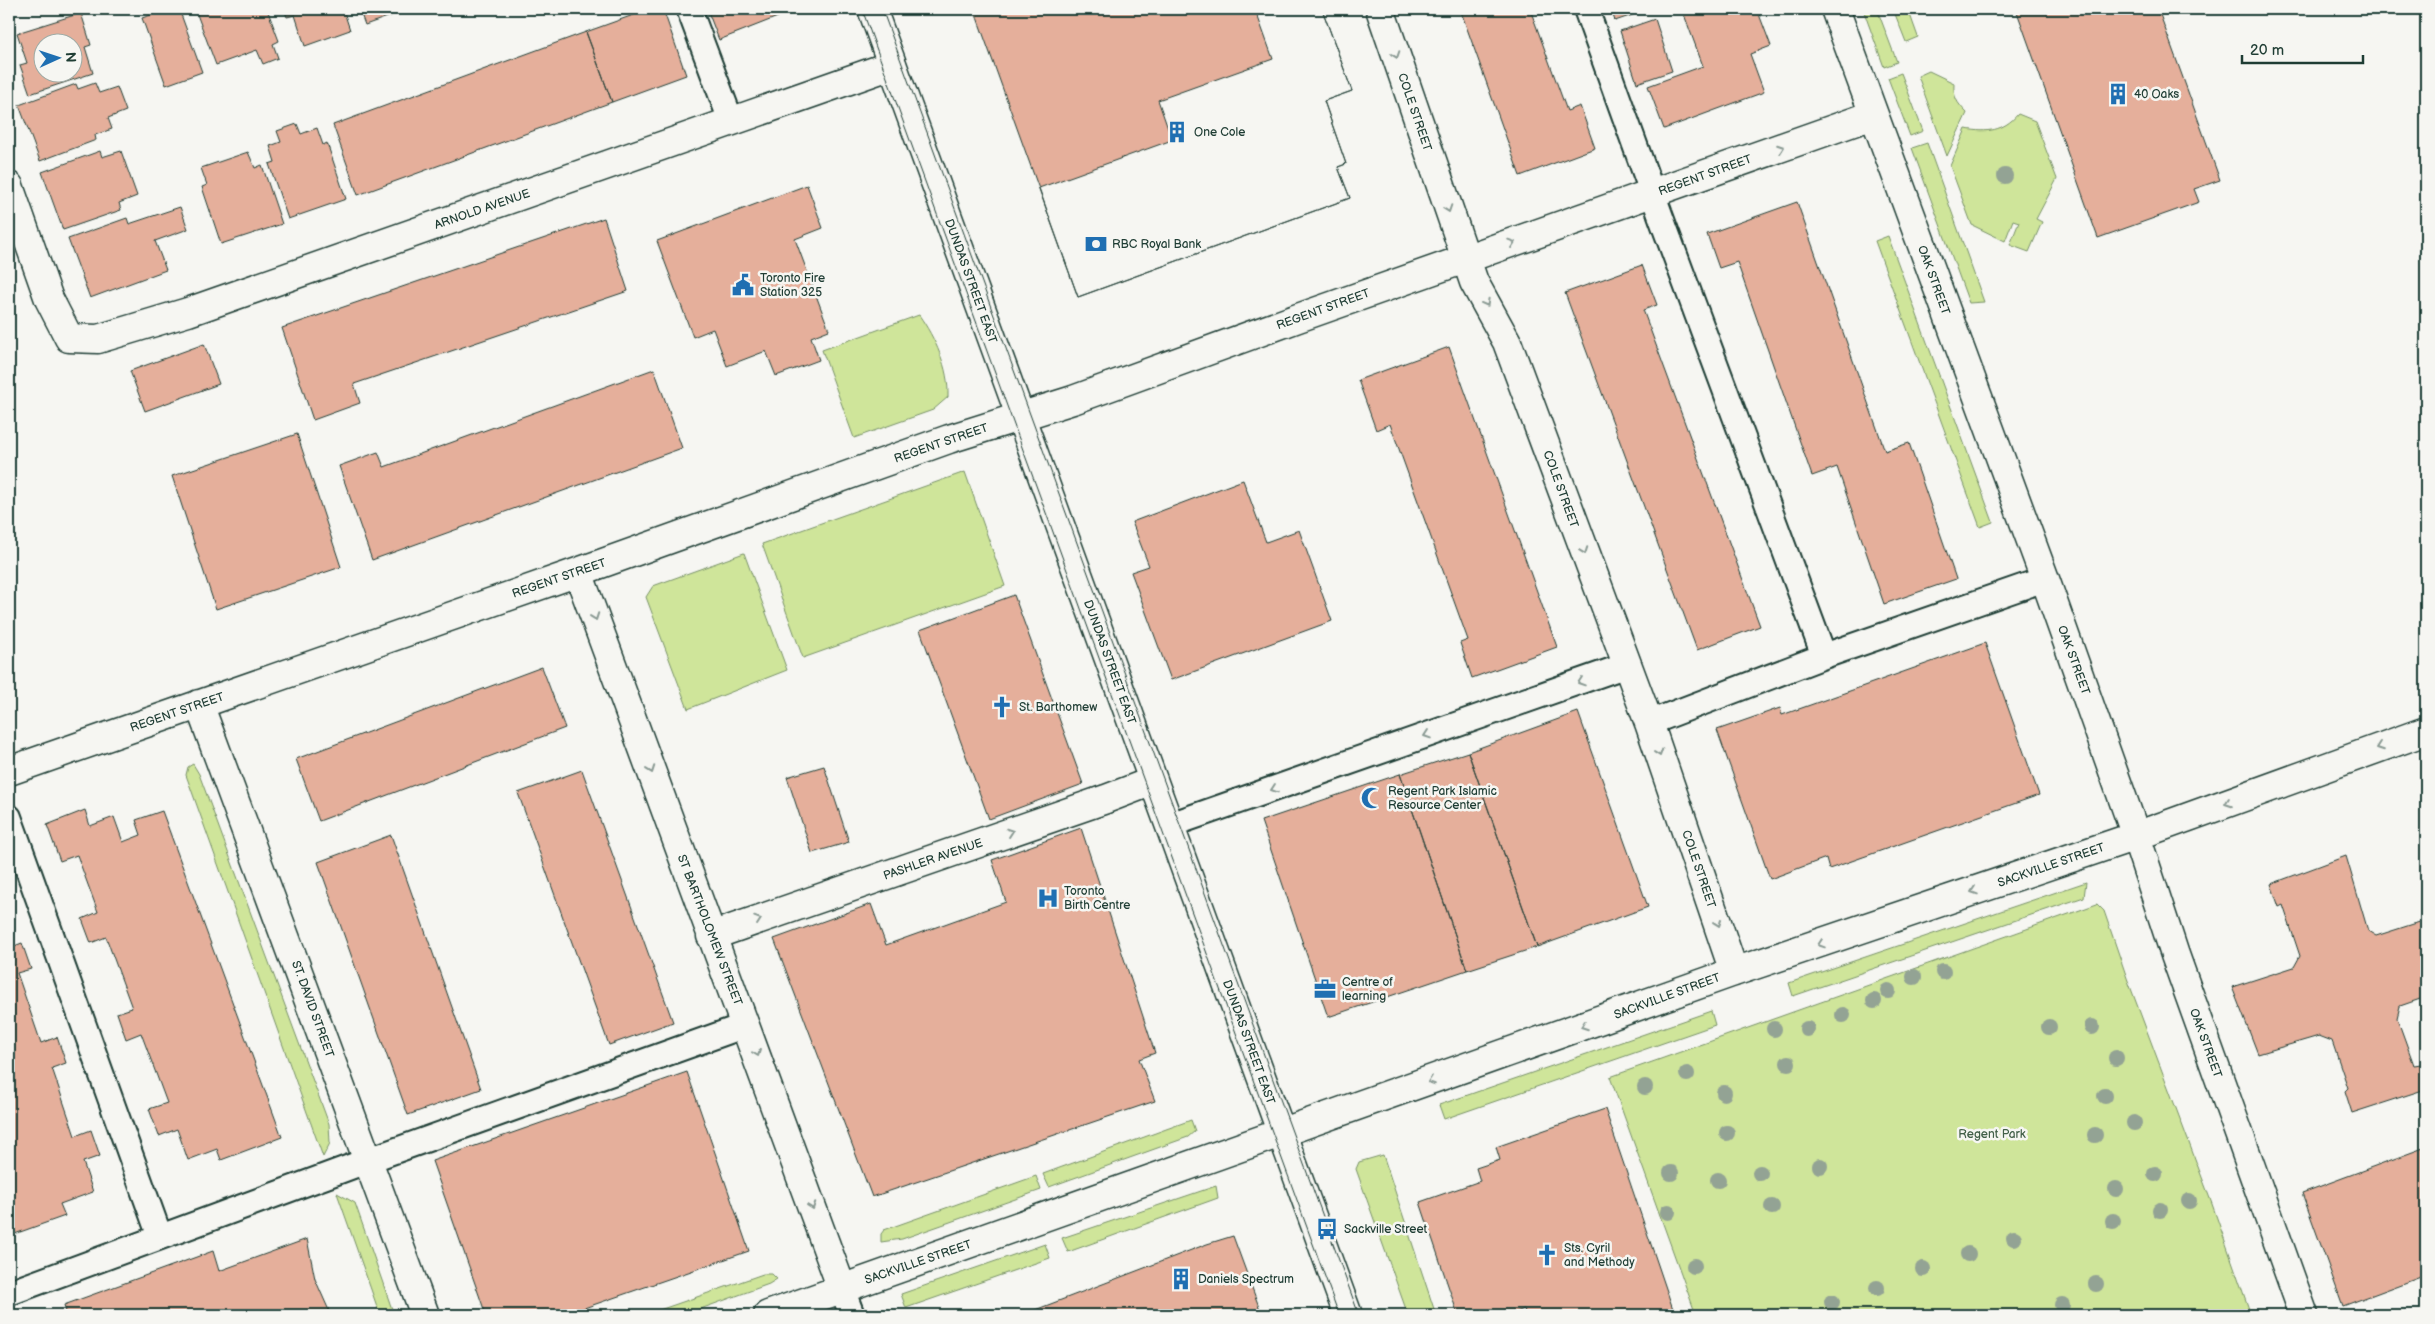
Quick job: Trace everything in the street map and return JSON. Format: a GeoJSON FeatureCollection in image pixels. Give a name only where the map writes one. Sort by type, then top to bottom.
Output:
{"type":"FeatureCollection","features":[{"type":"Feature","properties":{"kind":"street","name":"DUNDAS STREET EAST"},"geometry":{"type":"LineString","coordinates":[[872,9],[1348,1315]]}},
{"type":"Feature","properties":{"kind":"street","name":"COLE STREET"},"geometry":{"type":"LineString","coordinates":[[1380,9],[1474,282],[1507,342],[1649,723],[1734,972]]}},
{"type":"Feature","properties":{"kind":"street","name":"OAK STREET"},"geometry":{"type":"LineString","coordinates":[[1835,9],[2045,579],[2136,836],[2178,965],[2304,1315]]}},
{"type":"Feature","properties":{"kind":"street","name":"ARNOLD AVENUE"},"geometry":{"type":"LineString","coordinates":[[9,186],[48,299],[69,338],[98,339],[188,312],[892,65]]}},
{"type":"Feature","properties":{"kind":"street","name":"REGENT STREET"},"geometry":{"type":"LineString","coordinates":[[9,771],[578,572],[949,439],[1073,400],[1873,115]]}},
{"type":"Feature","properties":{"kind":"street","name":"ST BARTHOLOMEW STREET"},"geometry":{"type":"LineString","coordinates":[[578,572],[842,1289]]}},
{"type":"Feature","properties":{"kind":"street","name":"ST. DAVID STREET"},"geometry":{"type":"LineString","coordinates":[[199,704],[425,1315]]}},
{"type":"Feature","properties":{"kind":"street","name":"SACKVILLE STREET"},"geometry":{"type":"LineString","coordinates":[[768,1315],[1734,972],[2136,836],[2426,731]]}},
{"type":"Feature","properties":{"kind":"street","name":"PASHLER AVENUE"},"geometry":{"type":"LineString","coordinates":[[711,936],[1153,781]]}},
{"type":"Feature","properties":{"kind":"lane"},"geometry":{"type":"LineString","coordinates":[[689,9],[731,121]]}},
{"type":"Feature","properties":{"kind":"lane"},"geometry":{"type":"LineString","coordinates":[[1586,9],[1652,193],[1824,656]]}},
{"type":"Feature","properties":{"kind":"lane"},"geometry":{"type":"LineString","coordinates":[[1649,723],[1824,656],[2045,579]]}},
{"type":"Feature","properties":{"kind":"lane"},"geometry":{"type":"LineString","coordinates":[[1170,825],[1626,665]]}},
{"type":"Feature","properties":{"kind":"lane"},"geometry":{"type":"LineString","coordinates":[[9,817],[160,1237]]}},
{"type":"Feature","properties":{"kind":"lane"},"geometry":{"type":"LineString","coordinates":[[9,1293],[369,1160],[746,1025]]}},
{"type":"Feature","properties":{"kind":"lane"},"geometry":{"type":"LineString","coordinates":[[842,1289],[852,1315]]}},
{"type":"Feature","properties":{"kind":"green space"},"geometry":{"type":"Polygon","coordinates":[[[1863,9],[1877,9],[1897,62],[1884,67],[1863,9]]]}},
{"type":"Feature","properties":{"kind":"green space"},"geometry":{"type":"Polygon","coordinates":[[[1893,9],[1908,9],[1918,37],[1906,42],[1893,9]]]}},
{"type":"Feature","properties":{"kind":"green space"},"geometry":{"type":"Polygon","coordinates":[[[1929,71],[1954,83],[1956,100],[1967,113],[1947,156],[1918,76],[1929,71]]]}},
{"type":"Feature","properties":{"kind":"green space"},"geometry":{"type":"Polygon","coordinates":[[[1901,73],[1923,131],[1910,136],[1888,78],[1901,73]]]}},
{"type":"Feature","properties":{"kind":"green space"},"geometry":{"type":"Polygon","coordinates":[[[2018,114],[2035,121],[2057,179],[2036,219],[2042,222],[2029,252],[2010,245],[2019,222],[2013,220],[2005,241],[1972,225],[1950,166],[1966,129],[1981,131],[1995,129],[2007,124],[2018,114]]]}},
{"type":"Feature","properties":{"kind":"green space"},"geometry":{"type":"Polygon","coordinates":[[[1927,143],[1984,302],[1969,303],[1912,148],[1927,143]]]}},
{"type":"Feature","properties":{"kind":"green space"},"geometry":{"type":"Polygon","coordinates":[[[1888,236],[1993,522],[1980,527],[1875,241],[1888,236]]]}},
{"type":"Feature","properties":{"kind":"green space"},"geometry":{"type":"Polygon","coordinates":[[[919,315],[940,354],[946,375],[948,397],[933,410],[854,438],[822,350],[919,315]]]}},
{"type":"Feature","properties":{"kind":"green space"},"geometry":{"type":"Polygon","coordinates":[[[965,472],[1005,586],[803,658],[762,544],[965,472]]]}},
{"type":"Feature","properties":{"kind":"green space"},"geometry":{"type":"Polygon","coordinates":[[[744,553],[787,670],[688,709],[646,597],[653,586],[744,553]]]}},
{"type":"Feature","properties":{"kind":"green space"},"geometry":{"type":"Polygon","coordinates":[[[193,764],[199,774],[329,1124],[330,1143],[323,1157],[186,775],[188,767],[193,764]]]}},
{"type":"Feature","properties":{"kind":"green space"},"geometry":{"type":"Polygon","coordinates":[[[2086,882],[2084,897],[1793,996],[1789,983],[2086,882]]]}},
{"type":"Feature","properties":{"kind":"green space","name":"Regent Park"},"geometry":{"type":"Polygon","coordinates":[[[2097,904],[2104,911],[2251,1315],[1696,1315],[1610,1077],[2097,904]]]}},
{"type":"Feature","properties":{"kind":"green space"},"geometry":{"type":"Polygon","coordinates":[[[1711,1011],[1715,1025],[1444,1119],[1439,1105],[1711,1011]]]}},
{"type":"Feature","properties":{"kind":"green space"},"geometry":{"type":"Polygon","coordinates":[[[1191,1120],[1195,1131],[1188,1137],[1049,1187],[1043,1174],[1191,1120]]]}},
{"type":"Feature","properties":{"kind":"green space"},"geometry":{"type":"Polygon","coordinates":[[[1383,1155],[1436,1315],[1408,1315],[1356,1169],[1359,1162],[1383,1155]]]}},
{"type":"Feature","properties":{"kind":"green space"},"geometry":{"type":"Polygon","coordinates":[[[1036,1176],[1041,1190],[902,1239],[881,1242],[881,1234],[884,1230],[1036,1176]]]}},
{"type":"Feature","properties":{"kind":"green space"},"geometry":{"type":"Polygon","coordinates":[[[1216,1186],[1218,1198],[1068,1252],[1062,1238],[1216,1186]]]}},
{"type":"Feature","properties":{"kind":"green space"},"geometry":{"type":"Polygon","coordinates":[[[337,1193],[355,1203],[394,1315],[380,1315],[337,1193]]]}},
{"type":"Feature","properties":{"kind":"green space"},"geometry":{"type":"Polygon","coordinates":[[[1045,1244],[1050,1258],[906,1308],[901,1294],[1045,1244]]]}},
{"type":"Feature","properties":{"kind":"green space"},"geometry":{"type":"Polygon","coordinates":[[[763,1274],[772,1274],[777,1279],[769,1284],[684,1315],[645,1315],[763,1274]]]}},
{"type":"Feature","properties":{"kind":"building"},"geometry":{"type":"Polygon","coordinates":[[[168,9],[179,9],[202,72],[166,85],[142,18],[168,9]]]}},
{"type":"Feature","properties":{"kind":"building"},"geometry":{"type":"Polygon","coordinates":[[[195,9],[267,9],[279,41],[273,44],[278,58],[263,64],[257,50],[216,65],[195,9]]]}},
{"type":"Feature","properties":{"kind":"building"},"geometry":{"type":"Polygon","coordinates":[[[284,9],[343,9],[350,30],[305,46],[295,15],[287,17],[284,9]]]}},
{"type":"Feature","properties":{"kind":"building"},"geometry":{"type":"Polygon","coordinates":[[[359,9],[410,9],[365,25],[359,9]]]}},
{"type":"Feature","properties":{"kind":"building"},"geometry":{"type":"Polygon","coordinates":[[[650,9],[663,9],[686,75],[612,102],[586,32],[650,9]]]}},
{"type":"Feature","properties":{"kind":"building"},"geometry":{"type":"Polygon","coordinates":[[[707,9],[798,9],[719,40],[707,9]]]}},
{"type":"Feature","properties":{"kind":"building","name":"One Cole"},"geometry":{"type":"Polygon","coordinates":[[[974,9],[1322,9],[1352,91],[1324,101],[1346,164],[1338,167],[1350,198],[1078,297],[974,9]]]}},
{"type":"Feature","properties":{"kind":"building"},"geometry":{"type":"Polygon","coordinates":[[[1255,9],[1322,9],[1352,91],[1324,101],[1346,164],[1338,167],[1350,198],[1078,297],[1039,188],[1172,140],[1158,100],[1273,59],[1255,9]]]}},
{"type":"Feature","properties":{"kind":"building"},"geometry":{"type":"Polygon","coordinates":[[[1460,9],[1530,9],[1567,111],[1580,106],[1595,148],[1520,176],[1460,9]]]}},
{"type":"Feature","properties":{"kind":"building"},"geometry":{"type":"Polygon","coordinates":[[[1611,9],[1650,9],[1615,21],[1611,9]]]}},
{"type":"Feature","properties":{"kind":"building"},"geometry":{"type":"Polygon","coordinates":[[[1682,9],[1757,9],[1771,46],[1750,54],[1764,92],[1664,129],[1648,86],[1703,66],[1682,9]]]}},
{"type":"Feature","properties":{"kind":"building","name":"40 Oaks"},"geometry":{"type":"Polygon","coordinates":[[[2016,9],[2158,9],[2220,180],[2194,189],[2199,202],[2098,238],[2016,9]]]}},
{"type":"Feature","properties":{"kind":"building"},"geometry":{"type":"Polygon","coordinates":[[[81,13],[91,45],[85,47],[93,73],[82,77],[82,32],[32,32],[32,82],[66,82],[30,94],[20,65],[27,63],[17,33],[81,13]]]}},
{"type":"Feature","properties":{"kind":"building"},"geometry":{"type":"Polygon","coordinates":[[[1655,19],[1672,71],[1637,83],[1620,31],[1655,19]]]}},
{"type":"Feature","properties":{"kind":"building"},"geometry":{"type":"Polygon","coordinates":[[[586,32],[612,102],[358,195],[333,125],[586,32]]]}},
{"type":"Feature","properties":{"kind":"building"},"geometry":{"type":"Polygon","coordinates":[[[95,83],[99,93],[117,87],[126,111],[108,118],[112,129],[95,135],[96,140],[40,161],[19,105],[76,84],[78,89],[95,83]]]}},
{"type":"Feature","properties":{"kind":"building"},"geometry":{"type":"Polygon","coordinates":[[[297,124],[301,134],[317,128],[323,145],[327,143],[346,199],[288,219],[269,164],[275,162],[270,146],[281,142],[277,131],[297,124]]]}},
{"type":"Feature","properties":{"kind":"building"},"geometry":{"type":"Polygon","coordinates":[[[100,151],[102,157],[121,151],[137,196],[119,203],[121,210],[63,230],[42,172],[100,151]]]}},
{"type":"Feature","properties":{"kind":"building"},"geometry":{"type":"Polygon","coordinates":[[[248,152],[255,168],[262,165],[282,224],[221,244],[202,187],[207,185],[201,168],[248,152]]]}},
{"type":"Feature","properties":{"kind":"building","name":"Toronto Fire Station 325"},"geometry":{"type":"Polygon","coordinates":[[[807,185],[823,228],[795,239],[829,330],[811,337],[819,360],[776,376],[766,351],[727,366],[713,329],[693,337],[657,241],[807,185]]]}},
{"type":"Feature","properties":{"kind":"building"},"geometry":{"type":"Polygon","coordinates":[[[1797,202],[1885,451],[1909,443],[1956,579],[1884,604],[1837,467],[1812,476],[1737,262],[1719,268],[1707,234],[1797,202]]]}},
{"type":"Feature","properties":{"kind":"building"},"geometry":{"type":"Polygon","coordinates":[[[180,207],[188,229],[155,241],[166,270],[90,298],[68,239],[127,218],[129,224],[180,207]]]}},
{"type":"Feature","properties":{"kind":"building"},"geometry":{"type":"Polygon","coordinates":[[[604,218],[628,291],[354,384],[360,403],[313,420],[282,328],[604,218]]]}},
{"type":"Feature","properties":{"kind":"building"},"geometry":{"type":"Polygon","coordinates":[[[1642,265],[1657,305],[1643,310],[1760,626],[1697,650],[1565,293],[1642,265]]]}},
{"type":"Feature","properties":{"kind":"building"},"geometry":{"type":"Polygon","coordinates":[[[204,344],[219,384],[145,411],[130,371],[204,344]]]}},
{"type":"Feature","properties":{"kind":"building"},"geometry":{"type":"Polygon","coordinates":[[[1449,347],[1557,647],[1472,678],[1460,643],[1468,640],[1390,424],[1376,430],[1358,380],[1449,347]]]}},
{"type":"Feature","properties":{"kind":"building"},"geometry":{"type":"Polygon","coordinates":[[[654,369],[682,448],[372,560],[339,466],[378,452],[384,467],[654,369]]]}},
{"type":"Feature","properties":{"kind":"building"},"geometry":{"type":"Polygon","coordinates":[[[297,434],[341,567],[216,609],[172,476],[297,434]]]}},
{"type":"Feature","properties":{"kind":"building"},"geometry":{"type":"Polygon","coordinates":[[[1243,480],[1266,542],[1299,530],[1332,621],[1171,680],[1131,572],[1149,566],[1132,522],[1243,480]]]}},
{"type":"Feature","properties":{"kind":"building","name":"St. Barthomew"},"geometry":{"type":"Polygon","coordinates":[[[1014,595],[1083,784],[989,819],[920,630],[1014,595]]]}},
{"type":"Feature","properties":{"kind":"building"},"geometry":{"type":"Polygon","coordinates":[[[1985,643],[2039,795],[1829,869],[1826,858],[1770,879],[1717,730],[1780,708],[1782,715],[1985,643]]]}},
{"type":"Feature","properties":{"kind":"building"},"geometry":{"type":"Polygon","coordinates":[[[542,667],[565,728],[319,821],[296,759],[542,667]]]}},
{"type":"Feature","properties":{"kind":"building"},"geometry":{"type":"Polygon","coordinates":[[[1578,712],[1648,907],[1537,947],[1468,752],[1578,712]]]}},
{"type":"Feature","properties":{"kind":"building"},"geometry":{"type":"Polygon","coordinates":[[[1468,752],[1537,947],[1467,970],[1400,774],[1468,752]]]}},
{"type":"Feature","properties":{"kind":"building"},"geometry":{"type":"Polygon","coordinates":[[[824,766],[849,842],[812,853],[787,777],[824,766]]]}},
{"type":"Feature","properties":{"kind":"building"},"geometry":{"type":"Polygon","coordinates":[[[582,770],[673,1022],[609,1045],[518,793],[582,770]]]}},
{"type":"Feature","properties":{"kind":"building"},"geometry":{"type":"Polygon","coordinates":[[[1400,774],[1467,970],[1328,1017],[1261,821],[1400,774]]]}},
{"type":"Feature","properties":{"kind":"building"},"geometry":{"type":"Polygon","coordinates":[[[85,810],[90,826],[114,817],[123,842],[141,835],[136,820],[162,811],[282,1137],[221,1160],[217,1149],[188,1160],[177,1129],[159,1136],[149,1109],[167,1103],[141,1033],[126,1039],[117,1013],[132,1008],[106,937],[91,943],[82,919],[98,912],[77,855],[60,861],[47,825],[85,810]]]}},
{"type":"Feature","properties":{"kind":"building"},"geometry":{"type":"Polygon","coordinates":[[[1081,828],[1155,1053],[1139,1059],[1155,1101],[872,1197],[774,939],[871,904],[886,945],[1006,902],[992,860],[1081,828]]]}},
{"type":"Feature","properties":{"kind":"building"},"geometry":{"type":"Polygon","coordinates":[[[391,835],[481,1089],[408,1115],[318,862],[391,835]]]}},
{"type":"Feature","properties":{"kind":"building"},"geometry":{"type":"Polygon","coordinates":[[[2346,856],[2368,931],[2376,936],[2426,920],[2426,997],[2400,1006],[2397,1018],[2414,1065],[2421,1064],[2426,1089],[2352,1113],[2345,1091],[2348,1088],[2332,1041],[2319,1036],[2258,1054],[2232,987],[2294,967],[2300,956],[2283,905],[2279,907],[2271,884],[2346,856]]]}},
{"type":"Feature","properties":{"kind":"building"},"geometry":{"type":"Polygon","coordinates":[[[22,943],[31,969],[17,973],[41,1043],[57,1037],[66,1063],[52,1068],[75,1136],[91,1130],[100,1156],[83,1162],[93,1192],[60,1204],[65,1216],[9,1236],[9,948],[22,943]]]}},
{"type":"Feature","properties":{"kind":"building"},"geometry":{"type":"Polygon","coordinates":[[[687,1072],[749,1251],[564,1315],[486,1315],[432,1161],[687,1072]]]}},
{"type":"Feature","properties":{"kind":"building","name":"Sts. Cyril and Methody"},"geometry":{"type":"Polygon","coordinates":[[[1605,1109],[1675,1315],[1526,1315],[1524,1309],[1508,1315],[1458,1315],[1420,1202],[1480,1181],[1476,1168],[1500,1160],[1496,1147],[1605,1109]]]}},
{"type":"Feature","properties":{"kind":"building"},"geometry":{"type":"Polygon","coordinates":[[[2426,1147],[2426,1275],[2343,1306],[2302,1193],[2426,1147]]]}},
{"type":"Feature","properties":{"kind":"building","name":"Daniels Spectrum"},"geometry":{"type":"Polygon","coordinates":[[[1233,1236],[1262,1315],[1022,1315],[1207,1244],[1233,1236]]]}},
{"type":"Feature","properties":{"kind":"building"},"geometry":{"type":"Polygon","coordinates":[[[307,1239],[315,1279],[331,1315],[67,1315],[64,1305],[213,1251],[219,1271],[307,1239]]]}},
{"type":"Feature","properties":{"kind":"tram line"},"geometry":{"type":"LineString","coordinates":[[862,9],[1339,1315]]}},
{"type":"Feature","properties":{"kind":"tram line"},"geometry":{"type":"LineString","coordinates":[[882,9],[1359,1315]]}},
{"type":"Feature","properties":{"kind":"place","name":"40 Oaks"},"geometry":{"type":"Point","coordinates":[2118,94]}},
{"type":"Feature","properties":{"kind":"place","name":"One Cole"},"geometry":{"type":"Point","coordinates":[1177,132]}},
{"type":"Feature","properties":{"kind":"place","name":"RBC Royal Bank"},"geometry":{"type":"Point","coordinates":[1096,244]}},
{"type":"Feature","properties":{"kind":"place","name":"Toronto Fire Station 325"},"geometry":{"type":"Point","coordinates":[743,285]}},
{"type":"Feature","properties":{"kind":"place","name":"St. Barthomew"},"geometry":{"type":"Point","coordinates":[1002,707]}},
{"type":"Feature","properties":{"kind":"place","name":"Regent Park Islamic Resource Center"},"geometry":{"type":"Point","coordinates":[1372,798]}},
{"type":"Feature","properties":{"kind":"place","name":"Toronto Birth Centre"},"geometry":{"type":"Point","coordinates":[1048,898]}},
{"type":"Feature","properties":{"kind":"place","name":"Centre of learning"},"geometry":{"type":"Point","coordinates":[1325,989]}},
{"type":"Feature","properties":{"kind":"place","name":"Sackville Street"},"geometry":{"type":"Point","coordinates":[1327,1229]}},
{"type":"Feature","properties":{"kind":"place","name":"Sts. Cyril and Methody"},"geometry":{"type":"Point","coordinates":[1547,1255]}},
{"type":"Feature","properties":{"kind":"place","name":"Daniels Spectrum"},"geometry":{"type":"Point","coordinates":[1181,1279]}}]}
